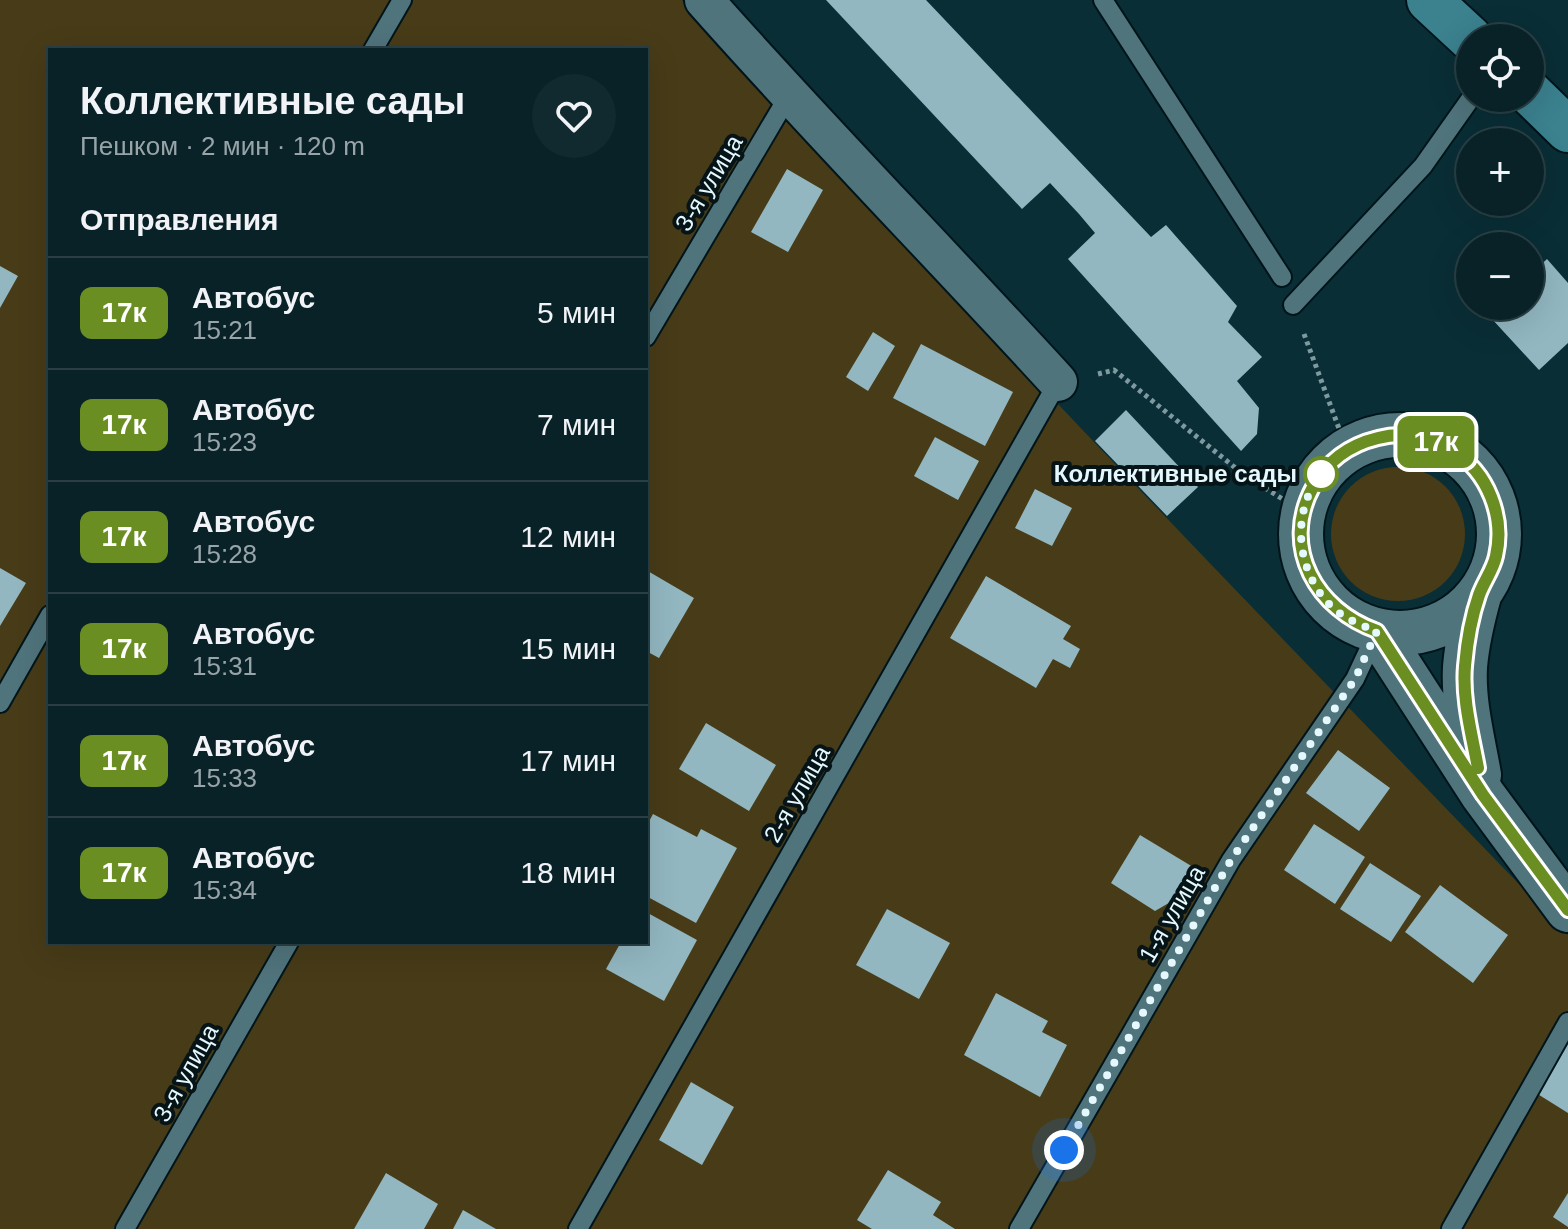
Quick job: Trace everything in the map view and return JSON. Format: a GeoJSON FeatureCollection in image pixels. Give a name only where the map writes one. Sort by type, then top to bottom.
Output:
{"type":"FeatureCollection","features":[{"type":"Feature","properties":{"kind":"main road"},"geometry":{"type":"LineString","coordinates":[[1429,0],[1456,25]]}},
{"type":"Feature","properties":{"kind":"main road"},"geometry":{"type":"LineString","coordinates":[[1544,107],[1568,130]]}},
{"type":"Feature","properties":{"kind":"street"},"geometry":{"type":"LineString","coordinates":[[704,0],[1058,382]]}},
{"type":"Feature","properties":{"kind":"street"},"geometry":{"type":"LineString","coordinates":[[1383,436],[1422,437],[1440,443],[1472,466],[1492,499],[1499,537],[1490,575],[1480,592],[1460,613],[1434,627],[1415,632],[1377,631],[1358,625],[1327,602],[1307,569],[1300,531],[1303,512],[1318,476],[1347,450],[1383,436]]}},
{"type":"Feature","properties":{"kind":"street"},"geometry":{"type":"LineString","coordinates":[[1480,592],[1469,633],[1465,671],[1468,714],[1483,795]]}},
{"type":"Feature","properties":{"kind":"street"},"geometry":{"type":"LineString","coordinates":[[1377,631],[1483,795],[1568,910]]}},
{"type":"Feature","properties":{"kind":"lane"},"geometry":{"type":"LineString","coordinates":[[374,48],[402,0]]}},
{"type":"Feature","properties":{"kind":"lane"},"geometry":{"type":"LineString","coordinates":[[1103,0],[1282,277]]}},
{"type":"Feature","properties":{"kind":"lane","name":"3-я улица"},"geometry":{"type":"LineString","coordinates":[[648,334],[789,95]]}},
{"type":"Feature","properties":{"kind":"lane"},"geometry":{"type":"LineString","coordinates":[[1293,305],[1423,166],[1461,112]]}},
{"type":"Feature","properties":{"kind":"lane","name":"2-я улица"},"geometry":{"type":"LineString","coordinates":[[578,1229],[1058,382]]}},
{"type":"Feature","properties":{"kind":"lane"},"geometry":{"type":"LineString","coordinates":[[0,703],[48,619]]}},
{"type":"Feature","properties":{"kind":"lane","name":"1-я улица"},"geometry":{"type":"LineString","coordinates":[[1019,1229],[1231,860],[1355,679],[1377,631]]}},
{"type":"Feature","properties":{"kind":"lane","name":"3-я улица"},"geometry":{"type":"LineString","coordinates":[[125,1229],[288,944]]}},
{"type":"Feature","properties":{"kind":"lane"},"geometry":{"type":"LineString","coordinates":[[1451,1229],[1568,1022]]}},
{"type":"Feature","properties":{"kind":"path"},"geometry":{"type":"LineString","coordinates":[[1293,305],[1347,450]]}},
{"type":"Feature","properties":{"kind":"path"},"geometry":{"type":"LineString","coordinates":[[1058,382],[1114,370],[1243,474],[1303,512]]}},
{"type":"Feature","properties":{"kind":"shaded area"},"geometry":{"type":"Polygon","coordinates":[[[0,0],[682,0],[1010,354],[1568,935],[1568,1229],[0,1229],[0,0]]]}},
{"type":"Feature","properties":{"kind":"shaded area"},"geometry":{"type":"Polygon","coordinates":[[[1398,467],[1424,472],[1446,486],[1460,508],[1465,534],[1460,560],[1446,582],[1424,596],[1398,601],[1372,596],[1350,582],[1336,560],[1331,534],[1336,508],[1350,486],[1372,472],[1398,467]]]}},
{"type":"Feature","properties":{"kind":"building"},"geometry":{"type":"Polygon","coordinates":[[[826,0],[926,0],[1151,237],[1166,225],[1237,306],[1228,322],[1262,357],[1237,381],[1259,408],[1257,434],[1241,451],[1068,259],[1095,233],[1079,214],[1050,183],[1022,209],[826,0]]]}},
{"type":"Feature","properties":{"kind":"building"},"geometry":{"type":"Polygon","coordinates":[[[787,169],[823,190],[788,252],[751,232],[787,169]]]}},
{"type":"Feature","properties":{"kind":"building"},"geometry":{"type":"Polygon","coordinates":[[[1547,259],[1568,283],[1568,343],[1539,370],[1493,320],[1544,320],[1544,262],[1547,259]]]}},
{"type":"Feature","properties":{"kind":"building"},"geometry":{"type":"Polygon","coordinates":[[[0,266],[18,276],[0,308],[0,266]]]}},
{"type":"Feature","properties":{"kind":"building"},"geometry":{"type":"Polygon","coordinates":[[[873,332],[895,346],[868,391],[846,377],[873,332]]]}},
{"type":"Feature","properties":{"kind":"building"},"geometry":{"type":"Polygon","coordinates":[[[921,344],[1013,392],[985,446],[893,398],[921,344]]]}},
{"type":"Feature","properties":{"kind":"building"},"geometry":{"type":"Polygon","coordinates":[[[1126,410],[1198,487],[1167,516],[1095,441],[1126,410]]]}},
{"type":"Feature","properties":{"kind":"building"},"geometry":{"type":"Polygon","coordinates":[[[935,437],[979,461],[958,500],[914,476],[935,437]]]}},
{"type":"Feature","properties":{"kind":"building"},"geometry":{"type":"Polygon","coordinates":[[[1035,489],[1072,508],[1052,546],[1015,528],[1035,489]]]}},
{"type":"Feature","properties":{"kind":"building"},"geometry":{"type":"Polygon","coordinates":[[[0,568],[26,583],[0,626],[0,568]]]}},
{"type":"Feature","properties":{"kind":"building"},"geometry":{"type":"Polygon","coordinates":[[[648,571],[694,598],[659,658],[648,652],[648,571]]]}},
{"type":"Feature","properties":{"kind":"building"},"geometry":{"type":"Polygon","coordinates":[[[986,576],[1071,626],[1063,639],[1080,649],[1070,668],[1053,659],[1036,688],[950,638],[986,576]]]}},
{"type":"Feature","properties":{"kind":"building"},"geometry":{"type":"Polygon","coordinates":[[[706,723],[776,765],[749,811],[679,769],[706,723]]]}},
{"type":"Feature","properties":{"kind":"building"},"geometry":{"type":"Polygon","coordinates":[[[1338,750],[1390,788],[1359,831],[1306,793],[1338,750]]]}},
{"type":"Feature","properties":{"kind":"building"},"geometry":{"type":"Polygon","coordinates":[[[653,814],[697,837],[701,829],[737,848],[696,923],[648,897],[648,823],[653,814]]]}},
{"type":"Feature","properties":{"kind":"building"},"geometry":{"type":"Polygon","coordinates":[[[1314,824],[1365,857],[1335,904],[1284,870],[1314,824]]]}},
{"type":"Feature","properties":{"kind":"building"},"geometry":{"type":"Polygon","coordinates":[[[1140,835],[1193,867],[1174,900],[1155,911],[1111,883],[1140,835]]]}},
{"type":"Feature","properties":{"kind":"building"},"geometry":{"type":"Polygon","coordinates":[[[1370,863],[1421,896],[1391,942],[1340,909],[1370,863]]]}},
{"type":"Feature","properties":{"kind":"building"},"geometry":{"type":"Polygon","coordinates":[[[1440,885],[1508,935],[1473,983],[1405,932],[1440,885]]]}},
{"type":"Feature","properties":{"kind":"building"},"geometry":{"type":"Polygon","coordinates":[[[887,909],[950,943],[919,999],[856,965],[887,909]]]}},
{"type":"Feature","properties":{"kind":"building"},"geometry":{"type":"Polygon","coordinates":[[[648,913],[697,940],[664,1001],[606,969],[620,944],[648,944],[648,913]]]}},
{"type":"Feature","properties":{"kind":"building"},"geometry":{"type":"Polygon","coordinates":[[[996,993],[1048,1021],[1042,1032],[1067,1045],[1040,1097],[964,1055],[996,993]]]}},
{"type":"Feature","properties":{"kind":"building"},"geometry":{"type":"Polygon","coordinates":[[[1568,1039],[1568,1113],[1536,1093],[1568,1039]]]}},
{"type":"Feature","properties":{"kind":"building"},"geometry":{"type":"Polygon","coordinates":[[[691,1082],[734,1107],[702,1165],[659,1140],[691,1082]]]}},
{"type":"Feature","properties":{"kind":"building"},"geometry":{"type":"Polygon","coordinates":[[[888,1170],[941,1202],[933,1215],[955,1229],[872,1229],[857,1220],[888,1170]]]}},
{"type":"Feature","properties":{"kind":"building"},"geometry":{"type":"Polygon","coordinates":[[[386,1173],[438,1204],[424,1229],[354,1229],[386,1173]]]}},
{"type":"Feature","properties":{"kind":"building"},"geometry":{"type":"Polygon","coordinates":[[[1568,1193],[1568,1227],[1553,1217],[1568,1193]]]}},
{"type":"Feature","properties":{"kind":"building"},"geometry":{"type":"Polygon","coordinates":[[[463,1210],[496,1229],[453,1229],[463,1210]]]}},
{"type":"Feature","properties":{"kind":"bus line","name":"17к"},"geometry":{"type":"LineString","coordinates":[[1478,768],[1468,714],[1465,671],[1474,613],[1496,557],[1499,537],[1492,499],[1472,466],[1440,443],[1403,435],[1364,441],[1332,462],[1318,476],[1309,493],[1300,531],[1307,569],[1327,602],[1358,625],[1377,631],[1483,795],[1568,910]]}},
{"type":"Feature","properties":{"kind":"place","name":"Коллективные сады"},"geometry":{"type":"Point","coordinates":[1321,474]}},
{"type":"Feature","properties":{"kind":"route"},"geometry":{"type":"LineString","coordinates":[[1064,1150],[1231,860],[1355,679],[1371,647],[1377,631],[1358,625],[1327,602],[1307,569],[1300,531],[1309,493],[1321,474]]}}]}
